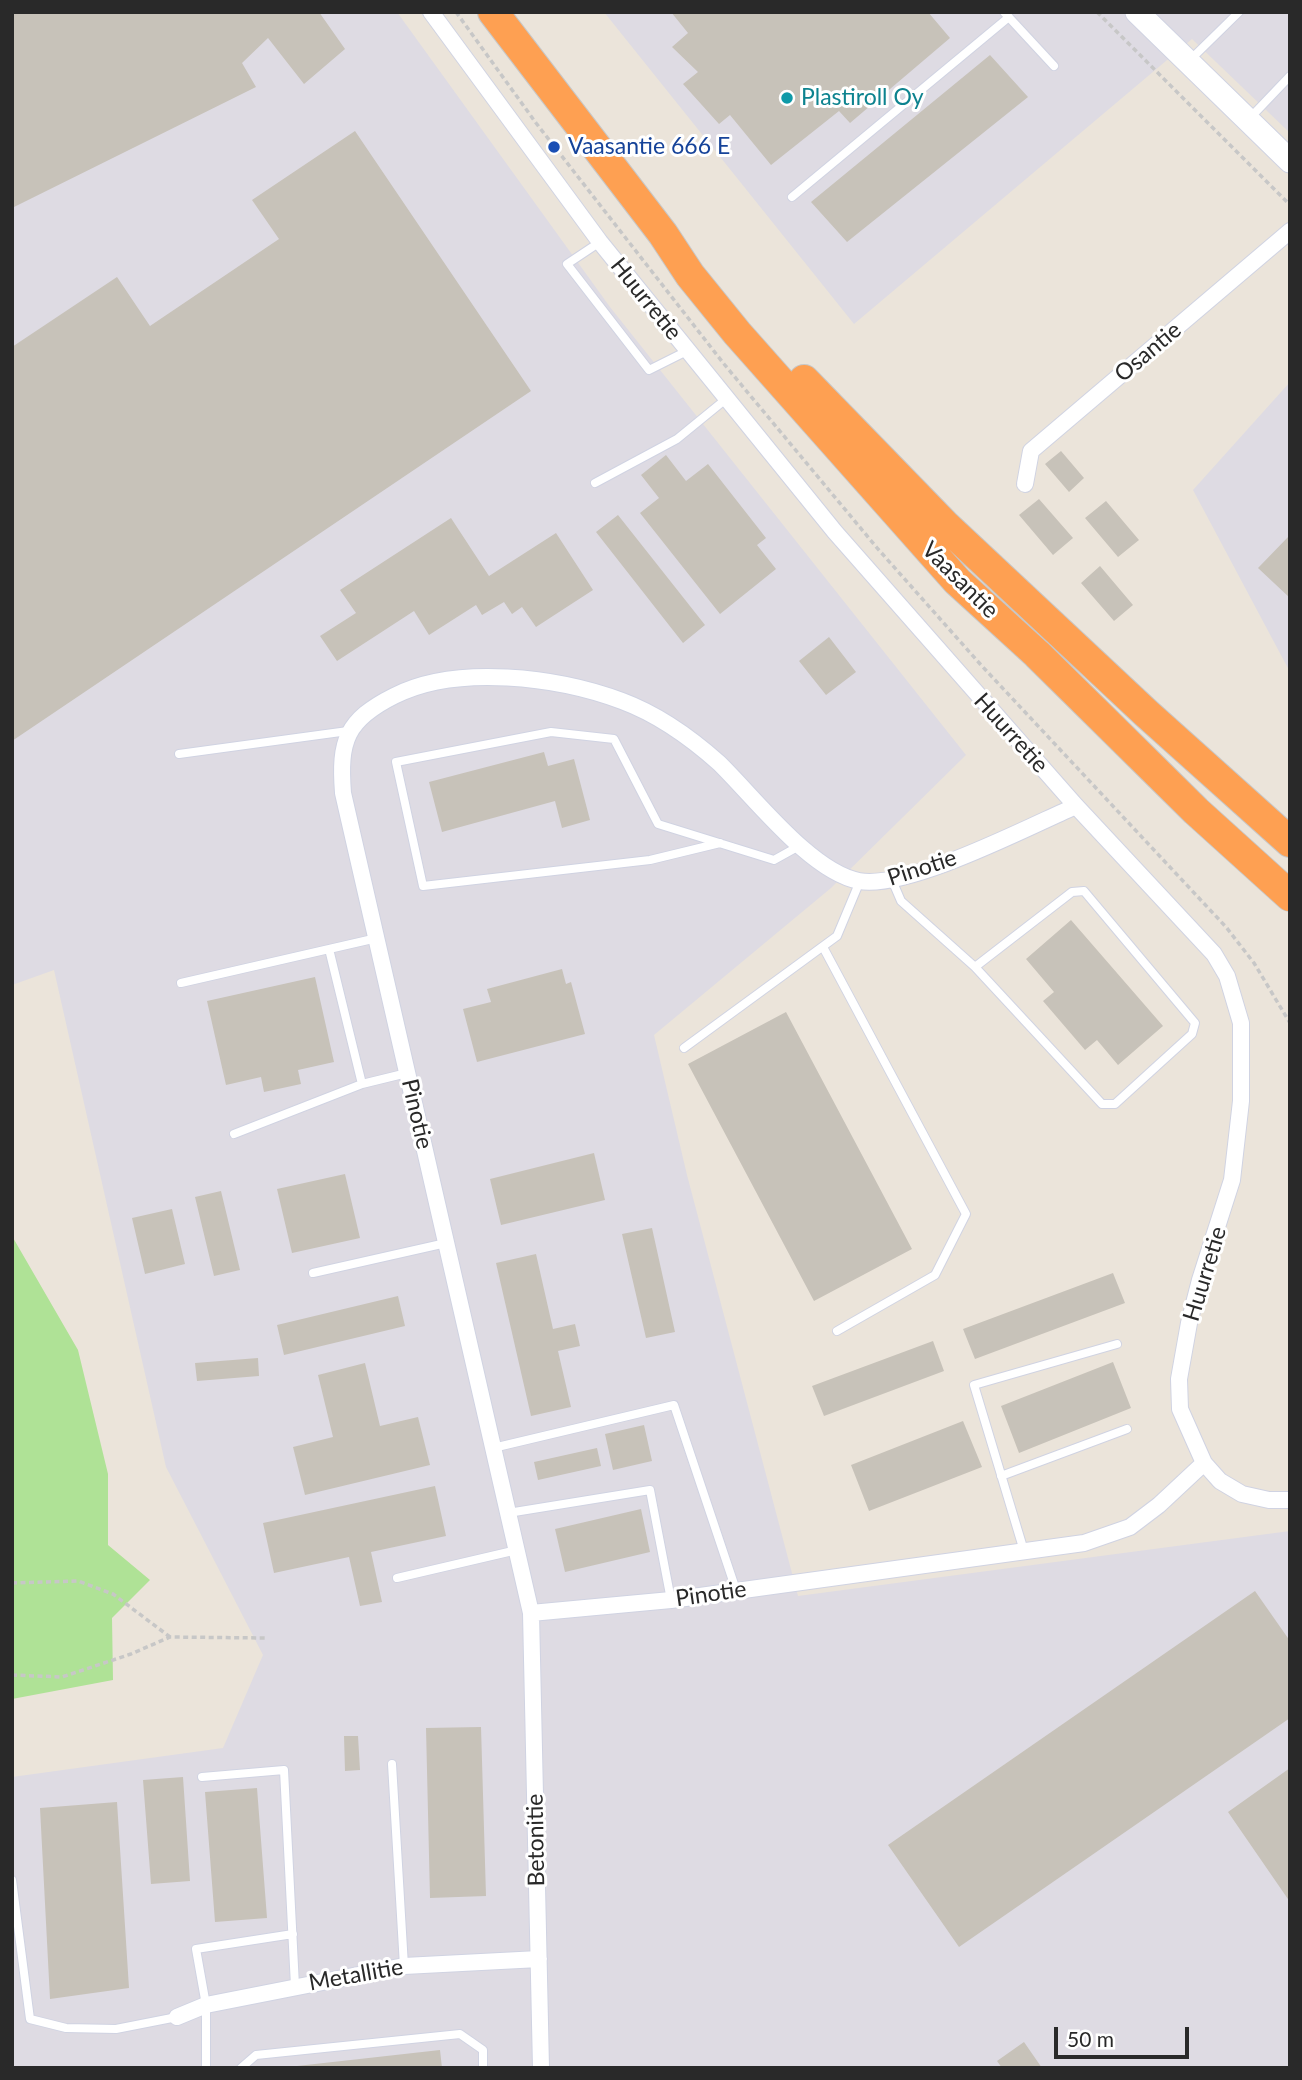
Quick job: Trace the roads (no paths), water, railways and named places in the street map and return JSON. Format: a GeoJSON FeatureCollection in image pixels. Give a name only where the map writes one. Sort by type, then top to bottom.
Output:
{"type":"FeatureCollection","features":[{"type":"Feature","properties":{"kind":"highway","name":"Vaasantie"},"geometry":{"type":"LineString","coordinates":[[493,12],[663,234],[690,275],[737,333],[957,581],[1037,654],[1196,811],[1290,896]]}},
{"type":"Feature","properties":{"kind":"highway","name":"Vaasantie"},"geometry":{"type":"LineString","coordinates":[[663,234],[711,278],[784,360],[945,525],[1146,713],[1290,842]]}},
{"type":"Feature","properties":{"kind":"main road"},"geometry":{"type":"LineString","coordinates":[[1137,12],[1290,161]]}},
{"type":"Feature","properties":{"kind":"street","name":"Huurretie"},"geometry":{"type":"LineString","coordinates":[[431,12],[600,242],[844,543],[1076,806],[1214,954],[1227,976],[1241,1023],[1241,1101],[1232,1180],[1200,1280],[1179,1379],[1180,1409],[1204,1463],[1220,1481],[1242,1494],[1269,1500],[1290,1500]]}},
{"type":"Feature","properties":{"kind":"street","name":"Osantie"},"geometry":{"type":"LineString","coordinates":[[1025,484],[1031,452],[1290,231]]}},
{"type":"Feature","properties":{"kind":"street","name":"Pinotie"},"geometry":{"type":"LineString","coordinates":[[1076,806],[934,868],[892,880],[860,881],[843,876],[826,866],[687,736],[624,701],[592,692],[510,678],[471,678],[438,682],[401,692],[373,706],[348,731],[341,762],[343,793],[531,1613],[671,1600],[1084,1543],[1130,1527],[1204,1463]]}},
{"type":"Feature","properties":{"kind":"street","name":"Betonitie"},"geometry":{"type":"LineString","coordinates":[[531,1613],[541,2068]]}},
{"type":"Feature","properties":{"kind":"street","name":"Metallitie"},"geometry":{"type":"LineString","coordinates":[[177,2017],[206,2005],[404,1966],[539,1959]]}},
{"type":"Feature","properties":{"kind":"lane"},"geometry":{"type":"LineString","coordinates":[[1187,63],[1239,12]]}},
{"type":"Feature","properties":{"kind":"lane"},"geometry":{"type":"LineString","coordinates":[[792,197],[1006,15],[1054,66]]}},
{"type":"Feature","properties":{"kind":"lane"},"geometry":{"type":"LineString","coordinates":[[1247,121],[1290,76]]}},
{"type":"Feature","properties":{"kind":"lane"},"geometry":{"type":"LineString","coordinates":[[600,242],[567,264],[649,370],[687,351]]}},
{"type":"Feature","properties":{"kind":"lane"},"geometry":{"type":"LineString","coordinates":[[595,483],[677,439],[726,399]]}},
{"type":"Feature","properties":{"kind":"lane"},"geometry":{"type":"LineString","coordinates":[[178,754],[348,731]]}},
{"type":"Feature","properties":{"kind":"lane"},"geometry":{"type":"LineString","coordinates":[[720,843],[650,860],[423,886],[396,762],[551,732],[614,739],[659,824],[720,843],[774,860],[801,845]]}},
{"type":"Feature","properties":{"kind":"lane"},"geometry":{"type":"LineString","coordinates":[[892,880],[901,901],[975,967],[1102,1104],[1115,1104],[1192,1034],[1195,1023],[1084,891],[1072,892],[975,967]]}},
{"type":"Feature","properties":{"kind":"lane"},"geometry":{"type":"LineString","coordinates":[[684,1048],[837,936],[860,881]]}},
{"type":"Feature","properties":{"kind":"lane"},"geometry":{"type":"LineString","coordinates":[[181,983],[377,939]]}},
{"type":"Feature","properties":{"kind":"lane"},"geometry":{"type":"LineString","coordinates":[[823,947],[966,1214],[935,1275],[837,1331]]}},
{"type":"Feature","properties":{"kind":"lane"},"geometry":{"type":"LineString","coordinates":[[329,949],[362,1084]]}},
{"type":"Feature","properties":{"kind":"lane"},"geometry":{"type":"LineString","coordinates":[[234,1134],[362,1084],[407,1073]]}},
{"type":"Feature","properties":{"kind":"lane"},"geometry":{"type":"LineString","coordinates":[[313,1273],[446,1243]]}},
{"type":"Feature","properties":{"kind":"lane"},"geometry":{"type":"LineString","coordinates":[[1024,1551],[974,1385],[1116,1344]]}},
{"type":"Feature","properties":{"kind":"lane"},"geometry":{"type":"LineString","coordinates":[[493,1448],[674,1405],[736,1590]]}},
{"type":"Feature","properties":{"kind":"lane"},"geometry":{"type":"LineString","coordinates":[[1001,1476],[1127,1429]]}},
{"type":"Feature","properties":{"kind":"lane"},"geometry":{"type":"LineString","coordinates":[[508,1513],[650,1490],[671,1600]]}},
{"type":"Feature","properties":{"kind":"lane"},"geometry":{"type":"LineString","coordinates":[[397,1578],[517,1550]]}},
{"type":"Feature","properties":{"kind":"lane"},"geometry":{"type":"LineString","coordinates":[[391,1764],[404,1966]]}},
{"type":"Feature","properties":{"kind":"lane"},"geometry":{"type":"LineString","coordinates":[[202,1777],[284,1770],[296,1986]]}},
{"type":"Feature","properties":{"kind":"lane"},"geometry":{"type":"LineString","coordinates":[[12,1880],[30,2019],[66,2028],[116,2028],[177,2017]]}},
{"type":"Feature","properties":{"kind":"lane"},"geometry":{"type":"LineString","coordinates":[[206,2068],[206,2005],[196,1949],[293,1934]]}},
{"type":"Feature","properties":{"kind":"lane"},"geometry":{"type":"LineString","coordinates":[[241,2068],[256,2055],[460,2034],[483,2050],[483,2068]]}},
{"type":"Feature","properties":{"kind":"place","name":"Plastiroll Oy"},"geometry":{"type":"Point","coordinates":[787,98]}},
{"type":"Feature","properties":{"kind":"place","name":"Vaasantie 666 E"},"geometry":{"type":"Point","coordinates":[554,147]}}]}
